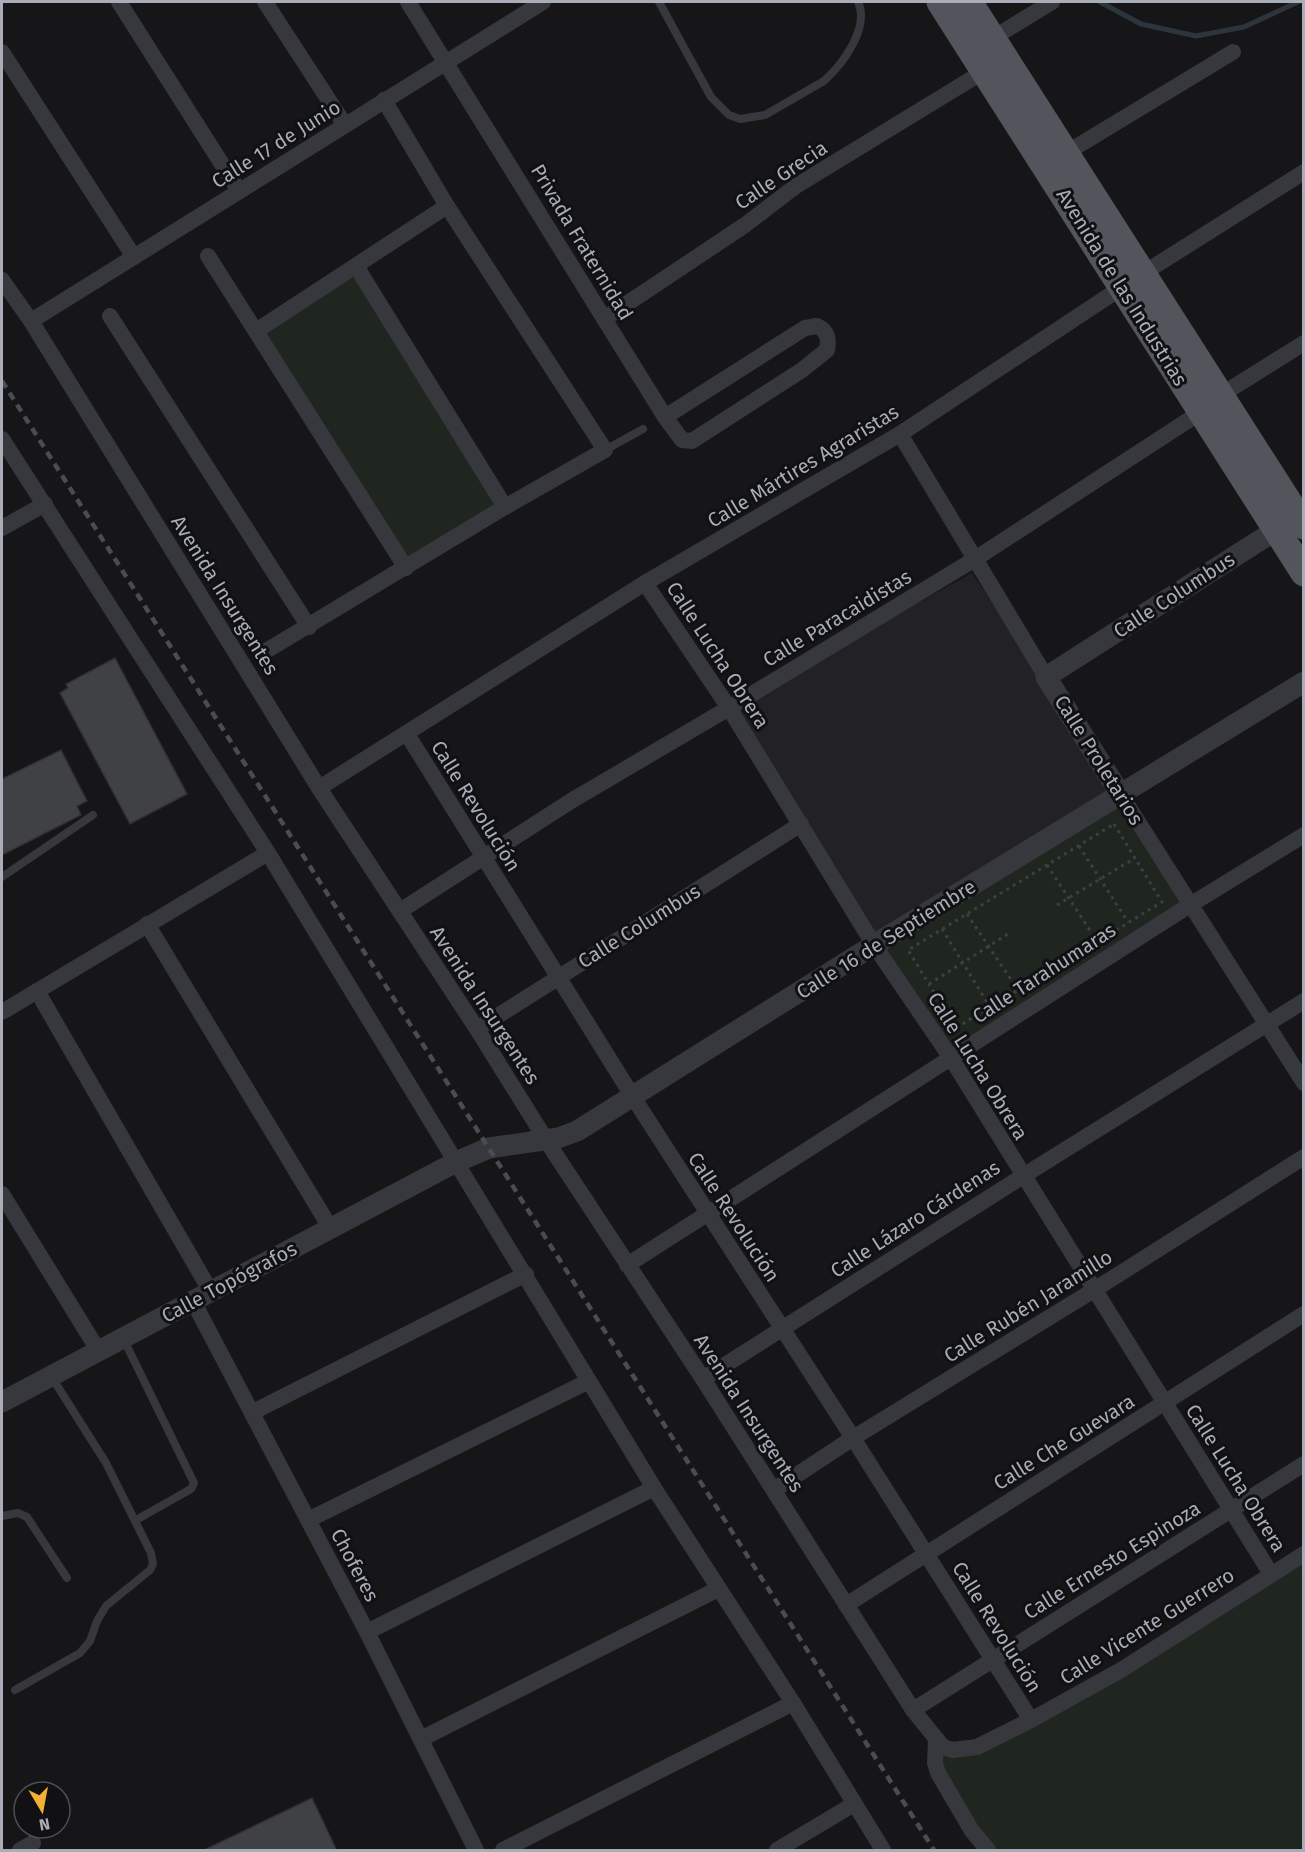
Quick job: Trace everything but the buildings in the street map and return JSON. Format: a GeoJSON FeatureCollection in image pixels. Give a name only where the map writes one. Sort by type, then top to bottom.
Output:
{"type":"FeatureCollection","features":[{"type":"Feature","properties":{"kind":"main road","name":"Avenida de las Industrias"},"geometry":{"type":"LineString","coordinates":[[940,2],[994,56],[1066,153],[1132,281]]}},
{"type":"Feature","properties":{"kind":"main road","name":"Avenida de las Industrias"},"geometry":{"type":"LineString","coordinates":[[969,2],[994,56],[1132,281],[1211,403],[1295,521],[1304,573]]}},
{"type":"Feature","properties":{"kind":"street"},"geometry":{"type":"LineString","coordinates":[[119,2],[239,191]]}},
{"type":"Feature","properties":{"kind":"street"},"geometry":{"type":"LineString","coordinates":[[265,2],[345,125]]}},
{"type":"Feature","properties":{"kind":"street","name":"Privada Fraternidad"},"geometry":{"type":"LineString","coordinates":[[408,2],[447,61],[604,319],[665,417],[678,437],[686,442],[692,441],[802,370],[827,350],[828,338],[817,326],[805,328],[665,417]]}},
{"type":"Feature","properties":{"kind":"street","name":"Calle 17 de Junio"},"geometry":{"type":"LineString","coordinates":[[31,321],[543,2]]}},
{"type":"Feature","properties":{"kind":"street","name":"Calle Grecia"},"geometry":{"type":"LineString","coordinates":[[604,319],[745,225],[796,186],[994,56],[1052,2]]}},
{"type":"Feature","properties":{"kind":"street"},"geometry":{"type":"LineString","coordinates":[[2,52],[134,257]]}},
{"type":"Feature","properties":{"kind":"street"},"geometry":{"type":"LineString","coordinates":[[1066,153],[1233,52]]}},
{"type":"Feature","properties":{"kind":"street"},"geometry":{"type":"LineString","coordinates":[[266,651],[604,450],[447,206],[384,100]]}},
{"type":"Feature","properties":{"kind":"street","name":"Calle Mártires Agraristas"},"geometry":{"type":"LineString","coordinates":[[319,788],[645,583],[900,434],[1132,281],[1304,172]]}},
{"type":"Feature","properties":{"kind":"street"},"geometry":{"type":"LineString","coordinates":[[256,331],[447,206]]}},
{"type":"Feature","properties":{"kind":"street"},"geometry":{"type":"LineString","coordinates":[[208,256],[406,568]]}},
{"type":"Feature","properties":{"kind":"street"},"geometry":{"type":"LineString","coordinates":[[356,266],[505,507]]}},
{"type":"Feature","properties":{"kind":"street","name":"Avenida Insurgentes"},"geometry":{"type":"LineString","coordinates":[[2,280],[31,321],[319,788],[703,1379],[913,1710],[939,1743]]}},
{"type":"Feature","properties":{"kind":"street"},"geometry":{"type":"LineString","coordinates":[[110,316],[309,627]]}},
{"type":"Feature","properties":{"kind":"street","name":"Calle Paracaidistas"},"geometry":{"type":"LineString","coordinates":[[400,911],[571,801],[975,559],[1304,343]]}},
{"type":"Feature","properties":{"kind":"street","name":"Calle Proletarios"},"geometry":{"type":"LineString","coordinates":[[900,434],[1046,677],[1304,1083]]}},
{"type":"Feature","properties":{"kind":"street"},"geometry":{"type":"LineString","coordinates":[[2,439],[268,853],[654,1488],[793,1703],[884,1851]]}},
{"type":"Feature","properties":{"kind":"street"},"geometry":{"type":"LineString","coordinates":[[2,528],[45,504]]}},
{"type":"Feature","properties":{"kind":"street","name":"Calle Columbus"},"geometry":{"type":"LineString","coordinates":[[1046,677],[1295,521]]}},
{"type":"Feature","properties":{"kind":"street","name":"Calle Lucha Obrera"},"geometry":{"type":"LineString","coordinates":[[645,583],[729,708],[874,945],[951,1058],[1271,1574]]}},
{"type":"Feature","properties":{"kind":"street","name":"Calle 16 de Septiembre"},"geometry":{"type":"LineString","coordinates":[[456,1162],[489,1148],[569,1136],[874,945],[1304,682]]}},
{"type":"Feature","properties":{"kind":"street","name":"Calle Revolución"},"geometry":{"type":"LineString","coordinates":[[407,734],[706,1213],[854,1438],[1031,1720]]}},
{"type":"Feature","properties":{"kind":"street","name":"Calle Columbus"},"geometry":{"type":"LineString","coordinates":[[477,1029],[801,824]]}},
{"type":"Feature","properties":{"kind":"street","name":"Calle Tarahumaras"},"geometry":{"type":"LineString","coordinates":[[627,1265],[1304,834]]}},
{"type":"Feature","properties":{"kind":"street"},"geometry":{"type":"LineString","coordinates":[[2,1012],[268,853]]}},
{"type":"Feature","properties":{"kind":"street"},"geometry":{"type":"LineString","coordinates":[[147,924],[331,1229]]}},
{"type":"Feature","properties":{"kind":"street","name":"Choferes"},"geometry":{"type":"LineString","coordinates":[[37,991],[202,1297],[253,1412],[367,1632],[476,1851]]}},
{"type":"Feature","properties":{"kind":"street","name":"Calle Lázaro Cárdenas"},"geometry":{"type":"LineString","coordinates":[[703,1379],[1304,1001]]}},
{"type":"Feature","properties":{"kind":"street","name":"Calle Rubén Jaramillo"},"geometry":{"type":"LineString","coordinates":[[774,1490],[1304,1157]]}},
{"type":"Feature","properties":{"kind":"street","name":"Calle Topógrafos"},"geometry":{"type":"LineString","coordinates":[[2,1402],[456,1162]]}},
{"type":"Feature","properties":{"kind":"street"},"geometry":{"type":"LineString","coordinates":[[2,1194],[98,1350]]}},
{"type":"Feature","properties":{"kind":"street"},"geometry":{"type":"LineString","coordinates":[[253,1412],[526,1274]]}},
{"type":"Feature","properties":{"kind":"street","name":"Calle Che Guevara"},"geometry":{"type":"LineString","coordinates":[[846,1605],[1304,1314]]}},
{"type":"Feature","properties":{"kind":"street"},"geometry":{"type":"LineString","coordinates":[[308,1520],[589,1381]]}},
{"type":"Feature","properties":{"kind":"street","name":"Calle Ernesto Espinoza"},"geometry":{"type":"LineString","coordinates":[[913,1710],[1304,1464]]}},
{"type":"Feature","properties":{"kind":"street"},"geometry":{"type":"LineString","coordinates":[[367,1632],[654,1488]]}},
{"type":"Feature","properties":{"kind":"street","name":"Calle Vicente Guerrero"},"geometry":{"type":"LineString","coordinates":[[939,1743],[953,1750],[977,1747],[1031,1720],[1179,1635],[1304,1554]]}},
{"type":"Feature","properties":{"kind":"street"},"geometry":{"type":"LineString","coordinates":[[421,1739],[718,1589]]}},
{"type":"Feature","properties":{"kind":"street"},"geometry":{"type":"LineString","coordinates":[[504,1851],[793,1703]]}},
{"type":"Feature","properties":{"kind":"street"},"geometry":{"type":"LineString","coordinates":[[939,1743],[934,1763],[938,1773],[972,1831],[988,1851]]}},
{"type":"Feature","properties":{"kind":"street"},"geometry":{"type":"LineString","coordinates":[[777,1851],[854,1804]]}},
{"type":"Feature","properties":{"kind":"lane"},"geometry":{"type":"LineString","coordinates":[[659,2],[711,97],[729,116],[740,119],[765,115],[824,81],[846,55],[861,25],[862,16],[858,2]]}},
{"type":"Feature","properties":{"kind":"lane"},"geometry":{"type":"LineString","coordinates":[[604,450],[643,429]]}},
{"type":"Feature","properties":{"kind":"lane"},"geometry":{"type":"LineString","coordinates":[[2,877],[93,815]]}},
{"type":"Feature","properties":{"kind":"lane"},"geometry":{"type":"LineString","coordinates":[[123,1338],[194,1483],[191,1489],[136,1520]]}},
{"type":"Feature","properties":{"kind":"lane"},"geometry":{"type":"LineString","coordinates":[[15,1690],[80,1653],[90,1641],[97,1621],[106,1606],[150,1570],[153,1564],[151,1553],[136,1520],[98,1449],[51,1376]]}},
{"type":"Feature","properties":{"kind":"lane"},"geometry":{"type":"LineString","coordinates":[[2,1516],[18,1513],[27,1518],[67,1578]]}},
{"type":"Feature","properties":{"kind":"path"},"geometry":{"type":"LineString","coordinates":[[1114,824],[1162,902],[956,1028],[908,950],[1079,845],[1114,824]]}},
{"type":"Feature","properties":{"kind":"path"},"geometry":{"type":"LineString","coordinates":[[1079,845],[1128,922]]}},
{"type":"Feature","properties":{"kind":"path"},"geometry":{"type":"LineString","coordinates":[[1057,905],[1135,858]]}},
{"type":"Feature","properties":{"kind":"path"},"geometry":{"type":"LineString","coordinates":[[1047,865],[1097,941]]}},
{"type":"Feature","properties":{"kind":"path"},"geometry":{"type":"LineString","coordinates":[[967,914],[1018,990]]}},
{"type":"Feature","properties":{"kind":"path"},"geometry":{"type":"LineString","coordinates":[[942,929],[990,1007]]}},
{"type":"Feature","properties":{"kind":"path"},"geometry":{"type":"LineString","coordinates":[[928,984],[1008,934]]}},
{"type":"Feature","properties":{"kind":"shaded area"},"geometry":{"type":"Polygon","coordinates":[[[356,266],[505,507],[406,568],[256,331],[356,266]]]}},
{"type":"Feature","properties":{"kind":"shaded area"},"geometry":{"type":"Polygon","coordinates":[[[972,573],[1121,795],[874,945],[729,708],[972,573]]]}},
{"type":"Feature","properties":{"kind":"shaded area"},"geometry":{"type":"Polygon","coordinates":[[[1121,795],[1190,905],[951,1058],[874,945],[1121,795]]]}},
{"type":"Feature","properties":{"kind":"shaded area"},"geometry":{"type":"Polygon","coordinates":[[[1303,1554],[1303,1850],[988,1850],[952,1798],[936,1739],[977,1747],[1303,1554]]]}},
{"type":"Feature","properties":{"kind":"waterway"},"geometry":{"type":"LineString","coordinates":[[1100,2],[1141,24],[1196,36],[1244,27],[1298,2]]}},
{"type":"Feature","properties":{"kind":"railway"},"geometry":{"type":"LineString","coordinates":[[2,381],[934,1850]]}}]}
